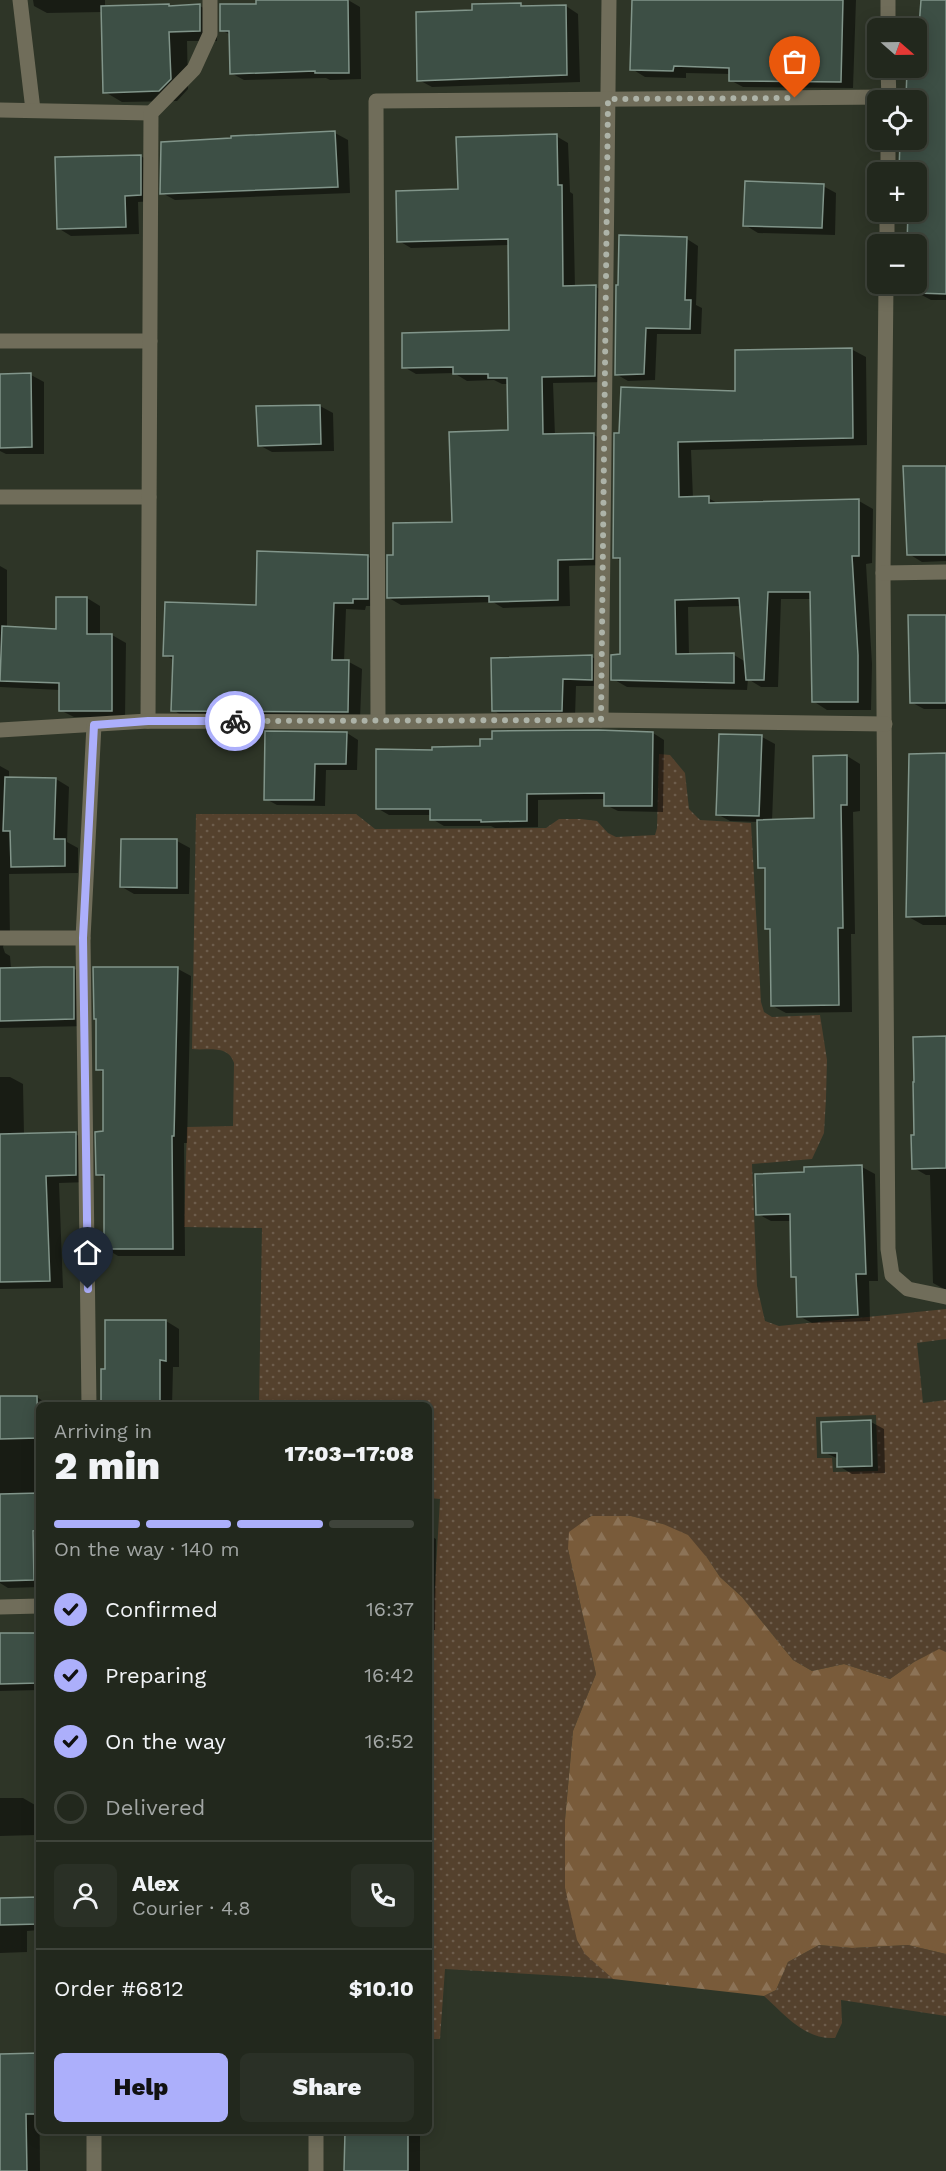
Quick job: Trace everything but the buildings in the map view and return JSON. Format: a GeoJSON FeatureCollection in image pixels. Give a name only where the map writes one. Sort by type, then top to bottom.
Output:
{"type":"FeatureCollection","features":[{"type":"Feature","properties":{"kind":"street"},"geometry":{"type":"LineString","coordinates":[[20,0],[33,110]]}},
{"type":"Feature","properties":{"kind":"street"},"geometry":{"type":"LineString","coordinates":[[148,721],[151,113],[194,69],[210,34],[210,0]]}},
{"type":"Feature","properties":{"kind":"street"},"geometry":{"type":"LineString","coordinates":[[601,720],[609,0]]}},
{"type":"Feature","properties":{"kind":"street"},"geometry":{"type":"LineString","coordinates":[[888,0],[888,18]]}},
{"type":"Feature","properties":{"kind":"street"},"geometry":{"type":"LineString","coordinates":[[378,722],[376,101],[867,99]]}},
{"type":"Feature","properties":{"kind":"street"},"geometry":{"type":"LineString","coordinates":[[0,110],[151,113]]}},
{"type":"Feature","properties":{"kind":"street"},"geometry":{"type":"LineString","coordinates":[[886,294],[883,573],[888,1249],[892,1275],[908,1289],[946,1297]]}},
{"type":"Feature","properties":{"kind":"street"},"geometry":{"type":"LineString","coordinates":[[0,342],[150,341]]}},
{"type":"Feature","properties":{"kind":"street"},"geometry":{"type":"LineString","coordinates":[[0,497],[149,497]]}},
{"type":"Feature","properties":{"kind":"street"},"geometry":{"type":"LineString","coordinates":[[883,573],[946,572]]}},
{"type":"Feature","properties":{"kind":"street"},"geometry":{"type":"LineString","coordinates":[[0,730],[148,721],[601,720],[885,724]]}},
{"type":"Feature","properties":{"kind":"street"},"geometry":{"type":"LineString","coordinates":[[89,1402],[83,938],[94,725]]}},
{"type":"Feature","properties":{"kind":"street"},"geometry":{"type":"LineString","coordinates":[[0,938],[83,938]]}},
{"type":"Feature","properties":{"kind":"street"},"geometry":{"type":"LineString","coordinates":[[0,1607],[36,1606]]}},
{"type":"Feature","properties":{"kind":"street"},"geometry":{"type":"LineString","coordinates":[[94,2134],[94,2171]]}},
{"type":"Feature","properties":{"kind":"street"},"geometry":{"type":"LineString","coordinates":[[316,2134],[316,2171]]}},
{"type":"Feature","properties":{"kind":"shaded area"},"geometry":{"type":"Polygon","coordinates":[[[659,754],[670,755],[685,773],[689,809],[700,820],[751,823],[761,1002],[764,1012],[772,1017],[820,1015],[827,1060],[824,1133],[812,1159],[752,1164],[757,1286],[765,1321],[779,1326],[946,1309],[946,1339],[917,1343],[923,1403],[946,1400],[946,1652],[938,1650],[914,1662],[890,1679],[844,1664],[812,1671],[793,1660],[742,1597],[720,1577],[708,1559],[663,1524],[631,1516],[590,1516],[568,1549],[596,1674],[573,1731],[565,1819],[565,1888],[586,1954],[613,1979],[445,1969],[440,2039],[432,2039],[432,1636],[440,1499],[432,1498],[432,1402],[259,1402],[262,1228],[184,1227],[187,1127],[233,1126],[234,1063],[231,1057],[222,1051],[192,1049],[196,814],[356,814],[375,829],[546,828],[559,819],[581,819],[597,821],[608,833],[616,837],[655,835],[659,754]],[[876,1415],[816,1417],[817,1458],[832,1458],[833,1472],[878,1471],[876,1415]]]}},
{"type":"Feature","properties":{"kind":"shaded area"},"geometry":{"type":"Polygon","coordinates":[[[819,1945],[852,1948],[908,1945],[946,1954],[946,2016],[841,2000],[842,2023],[835,2038],[824,2038],[805,2031],[764,1996],[776,1990],[788,1962],[819,1945]]]}},
{"type":"Feature","properties":{"kind":"green space"},"geometry":{"type":"Polygon","coordinates":[[[591,1516],[631,1516],[663,1524],[688,1535],[720,1577],[742,1597],[793,1660],[812,1671],[844,1664],[890,1679],[914,1662],[939,1649],[946,1652],[946,1954],[908,1945],[852,1948],[819,1945],[788,1962],[776,1990],[764,1996],[613,1979],[585,1954],[577,1940],[565,1888],[565,1820],[573,1731],[596,1674],[568,1549],[569,1532],[591,1516]]]}},
{"type":"Feature","properties":{"kind":"way so far"},"geometry":{"type":"LineString","coordinates":[[235,721],[601,720],[608,99],[795,98]]}},
{"type":"Feature","properties":{"kind":"route"},"geometry":{"type":"LineString","coordinates":[[88,1289],[83,938],[94,725],[148,721],[235,721]]}}]}
